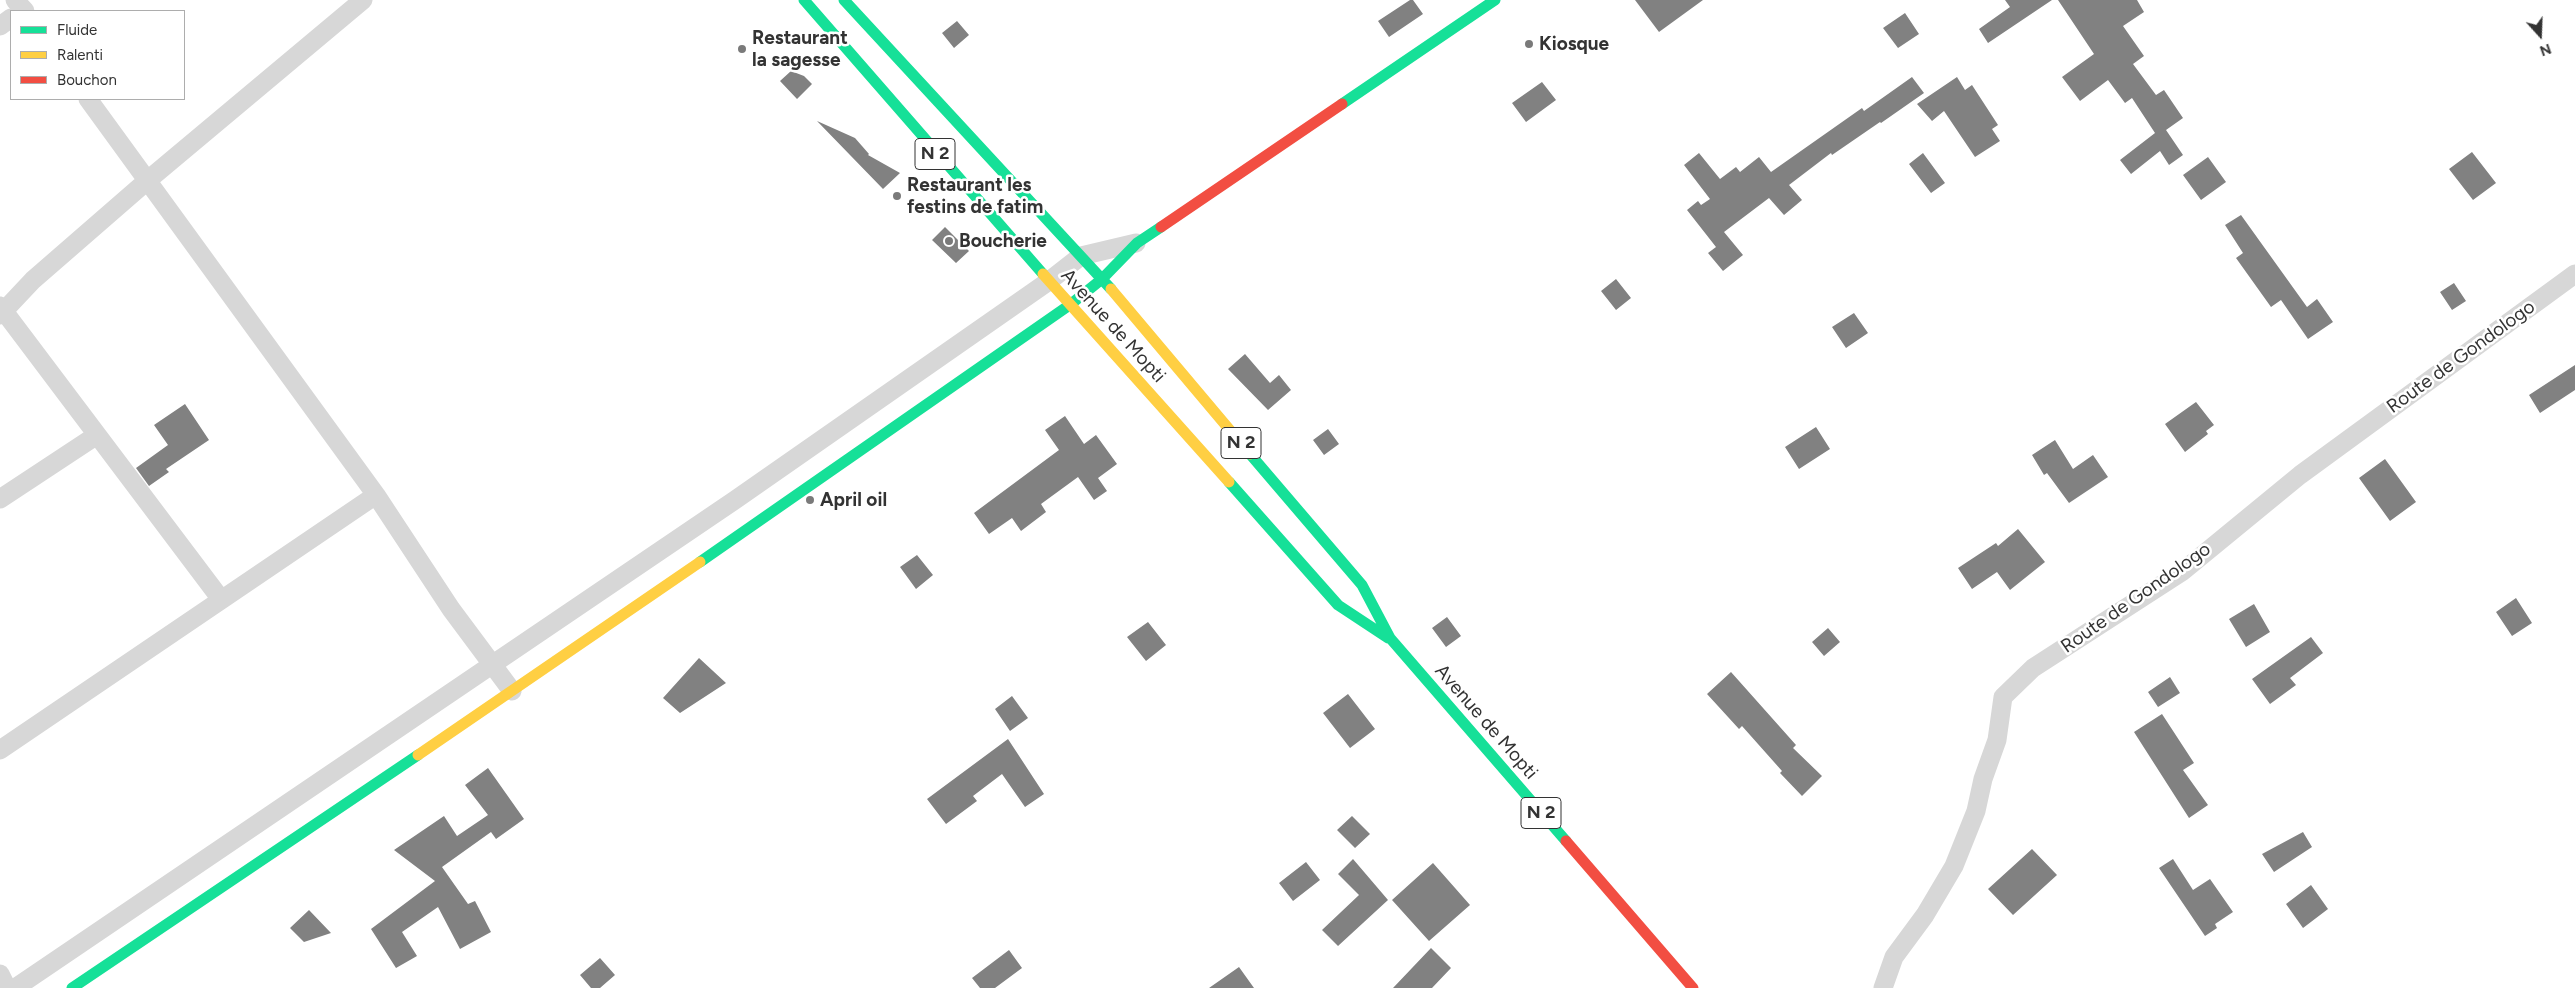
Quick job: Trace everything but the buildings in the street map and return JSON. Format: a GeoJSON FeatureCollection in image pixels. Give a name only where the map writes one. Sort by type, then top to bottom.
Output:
{"type":"FeatureCollection","features":[{"type":"Feature","properties":{"kind":"main road","name":"Avenue de Mopti"},"geometry":{"type":"LineString","coordinates":[[804,0],[936,154],[1338,605],[1390,638]]}},
{"type":"Feature","properties":{"kind":"main road","name":"Avenue de Mopti"},"geometry":{"type":"LineString","coordinates":[[844,0],[1102,279],[1362,585],[1390,638],[1693,988]]}},
{"type":"Feature","properties":{"kind":"main road"},"geometry":{"type":"LineString","coordinates":[[72,988],[512,691],[1070,304],[1102,279],[1138,243],[1495,0]]}},
{"type":"Feature","properties":{"kind":"street"},"geometry":{"type":"LineString","coordinates":[[220,598],[1,311],[33,280],[148,180],[364,0]]}},
{"type":"Feature","properties":{"kind":"street"},"geometry":{"type":"LineString","coordinates":[[0,26],[10,18]]}},
{"type":"Feature","properties":{"kind":"street"},"geometry":{"type":"LineString","coordinates":[[89,100],[376,495],[451,609],[512,691]]}},
{"type":"Feature","properties":{"kind":"street"},"geometry":{"type":"LineString","coordinates":[[14,988],[735,500],[1049,281],[1081,256],[1138,243]]}},
{"type":"Feature","properties":{"kind":"street","name":"Route de Gondologo"},"geometry":{"type":"LineString","coordinates":[[1883,988],[1894,957],[1925,915],[1954,866],[1976,811],[1983,779],[1997,740],[2003,697],[2033,668],[2183,571],[2300,475],[2575,274]]}},
{"type":"Feature","properties":{"kind":"street"},"geometry":{"type":"LineString","coordinates":[[0,499],[97,435]]}},
{"type":"Feature","properties":{"kind":"street"},"geometry":{"type":"LineString","coordinates":[[0,750],[220,598],[376,495]]}},
{"type":"Feature","properties":{"kind":"street"},"geometry":{"type":"LineString","coordinates":[[0,974],[7,988]]}},
{"type":"Feature","properties":{"kind":"traffic: fast"},"geometry":{"type":"LineString","coordinates":[[804,0],[1043,274]]}},
{"type":"Feature","properties":{"kind":"traffic: fast"},"geometry":{"type":"LineString","coordinates":[[844,0],[1111,289]]}},
{"type":"Feature","properties":{"kind":"traffic: fast"},"geometry":{"type":"LineString","coordinates":[[1342,104],[1495,0]]}},
{"type":"Feature","properties":{"kind":"traffic: fast"},"geometry":{"type":"LineString","coordinates":[[700,562],[1071,304],[1102,279],[1137,243],[1161,227]]}},
{"type":"Feature","properties":{"kind":"traffic: fast"},"geometry":{"type":"LineString","coordinates":[[1250,454],[1362,585],[1390,638],[1566,841]]}},
{"type":"Feature","properties":{"kind":"traffic: fast"},"geometry":{"type":"LineString","coordinates":[[1229,482],[1338,605],[1388,638]]}},
{"type":"Feature","properties":{"kind":"traffic: fast"},"geometry":{"type":"LineString","coordinates":[[72,988],[418,755]]}},
{"type":"Feature","properties":{"kind":"traffic: slow"},"geometry":{"type":"LineString","coordinates":[[1043,274],[1229,482]]}},
{"type":"Feature","properties":{"kind":"traffic: slow"},"geometry":{"type":"LineString","coordinates":[[1111,289],[1250,454]]}},
{"type":"Feature","properties":{"kind":"traffic: slow"},"geometry":{"type":"LineString","coordinates":[[418,755],[700,562]]}},
{"type":"Feature","properties":{"kind":"traffic: jam"},"geometry":{"type":"LineString","coordinates":[[1161,227],[1342,104]]}},
{"type":"Feature","properties":{"kind":"traffic: jam"},"geometry":{"type":"LineString","coordinates":[[1566,841],[1693,988]]}},
{"type":"Feature","properties":{"kind":"place","name":"Kiosque"},"geometry":{"type":"Point","coordinates":[1529,44]}},
{"type":"Feature","properties":{"kind":"place","name":"Restaurant la sagesse"},"geometry":{"type":"Point","coordinates":[742,49]}},
{"type":"Feature","properties":{"kind":"place","name":"Restaurant les festins de fatim"},"geometry":{"type":"Point","coordinates":[897,196]}},
{"type":"Feature","properties":{"kind":"place","name":"Boucherie"},"geometry":{"type":"Point","coordinates":[949,241]}},
{"type":"Feature","properties":{"kind":"place","name":"April oil"},"geometry":{"type":"Point","coordinates":[810,500]}}]}
